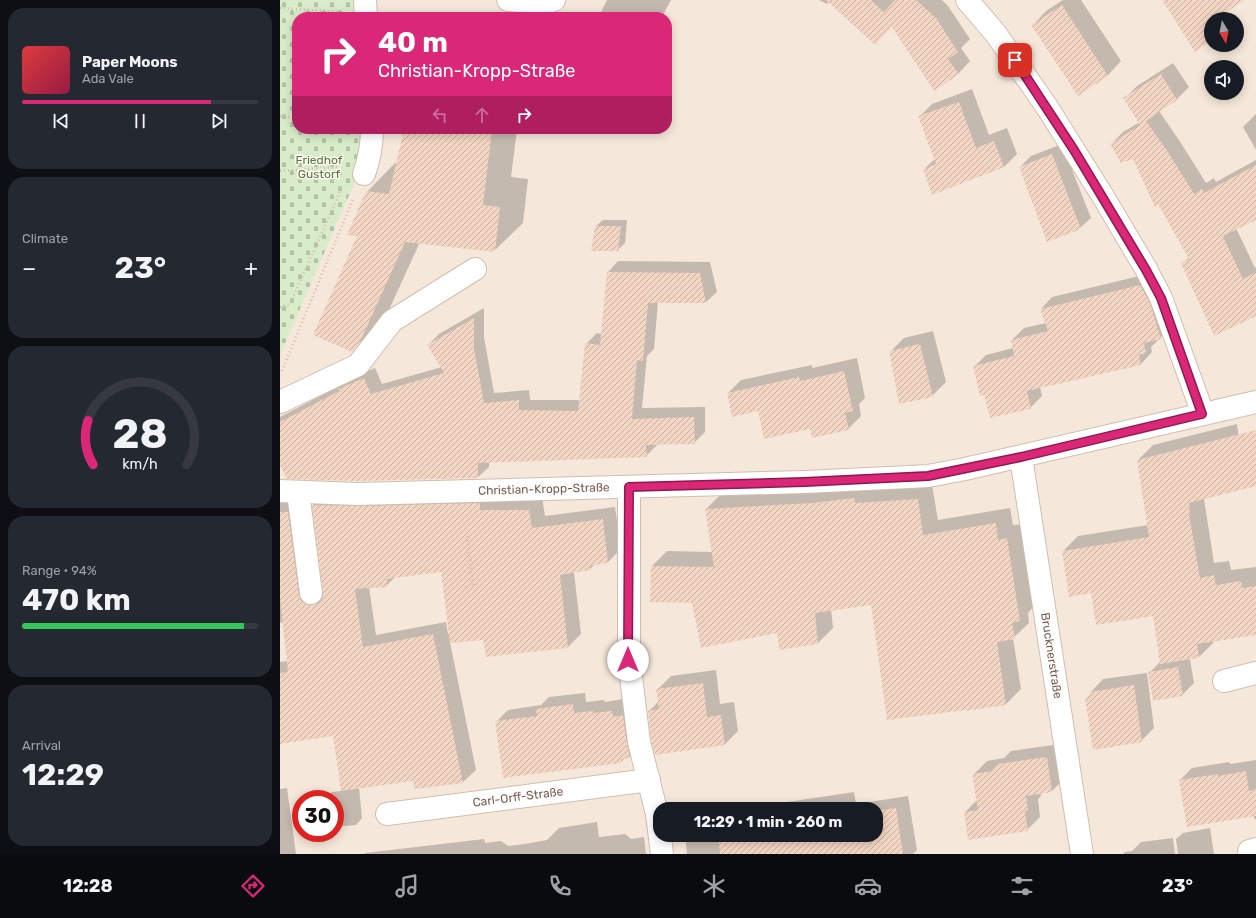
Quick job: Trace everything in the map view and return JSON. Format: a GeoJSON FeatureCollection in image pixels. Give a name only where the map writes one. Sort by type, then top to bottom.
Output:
{"type":"FeatureCollection","features":[{"type":"Feature","properties":{"kind":"street"},"geometry":{"type":"LineString","coordinates":[[365,0],[366,12]]}},
{"type":"Feature","properties":{"kind":"street"},"geometry":{"type":"LineString","coordinates":[[508,0],[545,2],[554,0]]}},
{"type":"Feature","properties":{"kind":"street"},"geometry":{"type":"LineString","coordinates":[[967,0],[996,34],[1047,107],[1104,198],[1146,270],[1161,298],[1202,414]]}},
{"type":"Feature","properties":{"kind":"street"},"geometry":{"type":"LineString","coordinates":[[364,174],[369,155],[371,134]]}},
{"type":"Feature","properties":{"kind":"street"},"geometry":{"type":"LineString","coordinates":[[280,402],[358,365],[392,321],[475,268]]}},
{"type":"Feature","properties":{"kind":"street","name":"Christian-Kropp-Straße"},"geometry":{"type":"LineString","coordinates":[[289,491],[357,494],[796,483],[928,476],[1021,457],[1256,402]]}},
{"type":"Feature","properties":{"kind":"street","name":"Brucknerstraße"},"geometry":{"type":"LineString","coordinates":[[1021,457],[1082,854]]}},
{"type":"Feature","properties":{"kind":"street"},"geometry":{"type":"LineString","coordinates":[[629,487],[628,660],[639,742],[657,814],[662,854]]}},
{"type":"Feature","properties":{"kind":"street"},"geometry":{"type":"LineString","coordinates":[[289,491],[312,593]]}},
{"type":"Feature","properties":{"kind":"street"},"geometry":{"type":"LineString","coordinates":[[1224,681],[1256,673]]}},
{"type":"Feature","properties":{"kind":"street","name":"Carl-Orff-Straße"},"geometry":{"type":"LineString","coordinates":[[387,814],[649,780]]}},
{"type":"Feature","properties":{"kind":"path"},"geometry":{"type":"LineString","coordinates":[[280,8],[340,12],[340,6]]}},
{"type":"Feature","properties":{"kind":"path"},"geometry":{"type":"LineString","coordinates":[[280,116],[292,117]]}},
{"type":"Feature","properties":{"kind":"path"},"geometry":{"type":"LineString","coordinates":[[280,172],[338,166]]}},
{"type":"Feature","properties":{"kind":"path"},"geometry":{"type":"LineString","coordinates":[[280,375],[364,174]]}},
{"type":"Feature","properties":{"kind":"path"},"geometry":{"type":"LineString","coordinates":[[280,307],[290,304],[338,198],[341,185]]}},
{"type":"Feature","properties":{"kind":"path"},"geometry":{"type":"LineString","coordinates":[[467,536],[474,584]]}},
{"type":"Feature","properties":{"kind":"shaded area"},"geometry":{"type":"Polygon","coordinates":[[[280,0],[1256,0],[1256,854],[280,854],[280,0]]]}},
{"type":"Feature","properties":{"kind":"green space","name":"Friedhof Gustorf"},"geometry":{"type":"Polygon","coordinates":[[[280,0],[356,0],[357,12],[292,12],[292,134],[364,134],[360,170],[280,355],[280,0]]]}},
{"type":"Feature","properties":{"kind":"building"},"geometry":{"type":"Polygon","coordinates":[[[826,0],[871,0],[884,12],[895,0],[916,0],[936,18],[958,52],[948,59],[959,74],[934,91],[892,27],[875,45],[826,0]]]}},
{"type":"Feature","properties":{"kind":"building"},"geometry":{"type":"Polygon","coordinates":[[[1162,0],[1245,0],[1226,12],[1204,12],[1204,46],[1195,52],[1162,0]]]}},
{"type":"Feature","properties":{"kind":"building"},"geometry":{"type":"Polygon","coordinates":[[[1062,5],[1108,76],[1078,96],[1031,25],[1062,5]]]}},
{"type":"Feature","properties":{"kind":"building"},"geometry":{"type":"Polygon","coordinates":[[[1161,74],[1177,100],[1146,121],[1168,152],[1194,194],[1202,189],[1204,193],[1256,165],[1256,220],[1223,236],[1243,279],[1256,272],[1256,316],[1214,336],[1181,263],[1189,259],[1158,204],[1155,207],[1133,159],[1121,163],[1110,144],[1140,125],[1123,98],[1161,74]]]}},
{"type":"Feature","properties":{"kind":"building"},"geometry":{"type":"Polygon","coordinates":[[[959,102],[976,148],[994,141],[1004,167],[932,195],[923,169],[936,164],[918,116],[959,102]]]}},
{"type":"Feature","properties":{"kind":"building"},"geometry":{"type":"Polygon","coordinates":[[[403,134],[491,134],[483,205],[500,207],[495,252],[405,242],[360,342],[352,352],[313,335],[357,236],[347,235],[366,191],[389,194],[403,134]]]}},
{"type":"Feature","properties":{"kind":"building"},"geometry":{"type":"Polygon","coordinates":[[[1052,154],[1081,229],[1047,242],[1019,167],[1052,154]]]}},
{"type":"Feature","properties":{"kind":"building"},"geometry":{"type":"Polygon","coordinates":[[[595,226],[621,226],[618,251],[591,251],[595,226]]]}},
{"type":"Feature","properties":{"kind":"building"},"geometry":{"type":"Polygon","coordinates":[[[607,272],[700,273],[706,303],[648,303],[643,361],[637,360],[632,419],[694,417],[695,444],[646,445],[647,457],[478,463],[478,478],[357,481],[287,479],[280,466],[280,422],[339,391],[338,389],[364,378],[371,394],[444,373],[427,345],[474,318],[474,348],[484,403],[519,400],[519,410],[578,411],[585,343],[600,345],[607,272]]]}},
{"type":"Feature","properties":{"kind":"building"},"geometry":{"type":"Polygon","coordinates":[[[1140,285],[1150,303],[1161,339],[1144,343],[1146,353],[1139,355],[1141,365],[1027,391],[1031,409],[990,418],[984,395],[980,396],[973,366],[1014,356],[1011,340],[1048,331],[1040,309],[1140,285]]]}},
{"type":"Feature","properties":{"kind":"building"},"geometry":{"type":"Polygon","coordinates":[[[920,344],[933,397],[899,404],[889,351],[920,344]]]}},
{"type":"Feature","properties":{"kind":"building"},"geometry":{"type":"Polygon","coordinates":[[[844,371],[853,411],[845,413],[849,430],[812,438],[810,429],[764,439],[758,411],[732,417],[727,393],[799,377],[800,381],[844,371]]]}},
{"type":"Feature","properties":{"kind":"building"},"geometry":{"type":"Polygon","coordinates":[[[1256,430],[1256,486],[1189,503],[1189,514],[1200,578],[1214,575],[1216,585],[1241,581],[1242,588],[1256,586],[1256,635],[1197,644],[1199,658],[1160,664],[1153,616],[1096,625],[1091,593],[1069,597],[1062,551],[1149,537],[1137,460],[1256,430]]]}},
{"type":"Feature","properties":{"kind":"building"},"geometry":{"type":"Polygon","coordinates":[[[855,498],[855,503],[918,499],[923,535],[996,523],[998,540],[1007,538],[1020,621],[1012,623],[1015,639],[997,642],[1006,705],[887,720],[871,605],[815,613],[818,644],[779,650],[777,633],[701,648],[692,603],[650,602],[651,566],[714,567],[705,509],[812,503],[855,498]]]}},
{"type":"Feature","properties":{"kind":"building"},"geometry":{"type":"Polygon","coordinates":[[[480,503],[480,510],[529,510],[532,528],[603,519],[608,563],[590,566],[591,570],[560,575],[568,648],[486,657],[483,640],[450,643],[441,572],[387,579],[387,587],[355,589],[363,647],[433,634],[463,783],[415,789],[413,781],[341,790],[333,736],[280,744],[280,673],[288,672],[280,599],[280,512],[288,512],[301,601],[312,605],[319,603],[323,592],[312,505],[357,506],[480,503]]]}},
{"type":"Feature","properties":{"kind":"building"},"geometry":{"type":"Polygon","coordinates":[[[1178,667],[1183,696],[1153,701],[1148,672],[1178,667]]]}},
{"type":"Feature","properties":{"kind":"building"},"geometry":{"type":"Polygon","coordinates":[[[703,683],[707,717],[721,715],[725,745],[655,755],[651,740],[648,711],[659,709],[656,689],[703,683]]]}},
{"type":"Feature","properties":{"kind":"building"},"geometry":{"type":"Polygon","coordinates":[[[1134,685],[1142,742],[1093,750],[1085,699],[1090,698],[1089,692],[1134,685]]]}},
{"type":"Feature","properties":{"kind":"building"},"geometry":{"type":"Polygon","coordinates":[[[573,704],[574,713],[612,711],[613,717],[623,715],[630,758],[621,759],[621,763],[503,778],[495,721],[537,716],[536,709],[573,704]]]}},
{"type":"Feature","properties":{"kind":"building"},"geometry":{"type":"Polygon","coordinates":[[[1047,757],[1052,792],[1026,796],[1028,810],[1025,811],[1028,831],[968,840],[964,812],[978,810],[972,774],[992,771],[997,764],[1047,757]]]}},
{"type":"Feature","properties":{"kind":"building"},"geometry":{"type":"Polygon","coordinates":[[[1246,771],[1249,791],[1256,789],[1256,816],[1187,827],[1179,780],[1218,774],[1218,776],[1246,771]]]}},
{"type":"Feature","properties":{"kind":"building"},"geometry":{"type":"Polygon","coordinates":[[[896,808],[903,854],[720,854],[719,842],[883,842],[883,810],[896,808]]]}},
{"type":"Feature","properties":{"kind":"route"},"geometry":{"type":"LineString","coordinates":[[628,660],[629,487],[804,482],[928,476],[1021,457],[1202,414],[1161,298],[1104,198],[1047,107],[1015,60]]}}]}
